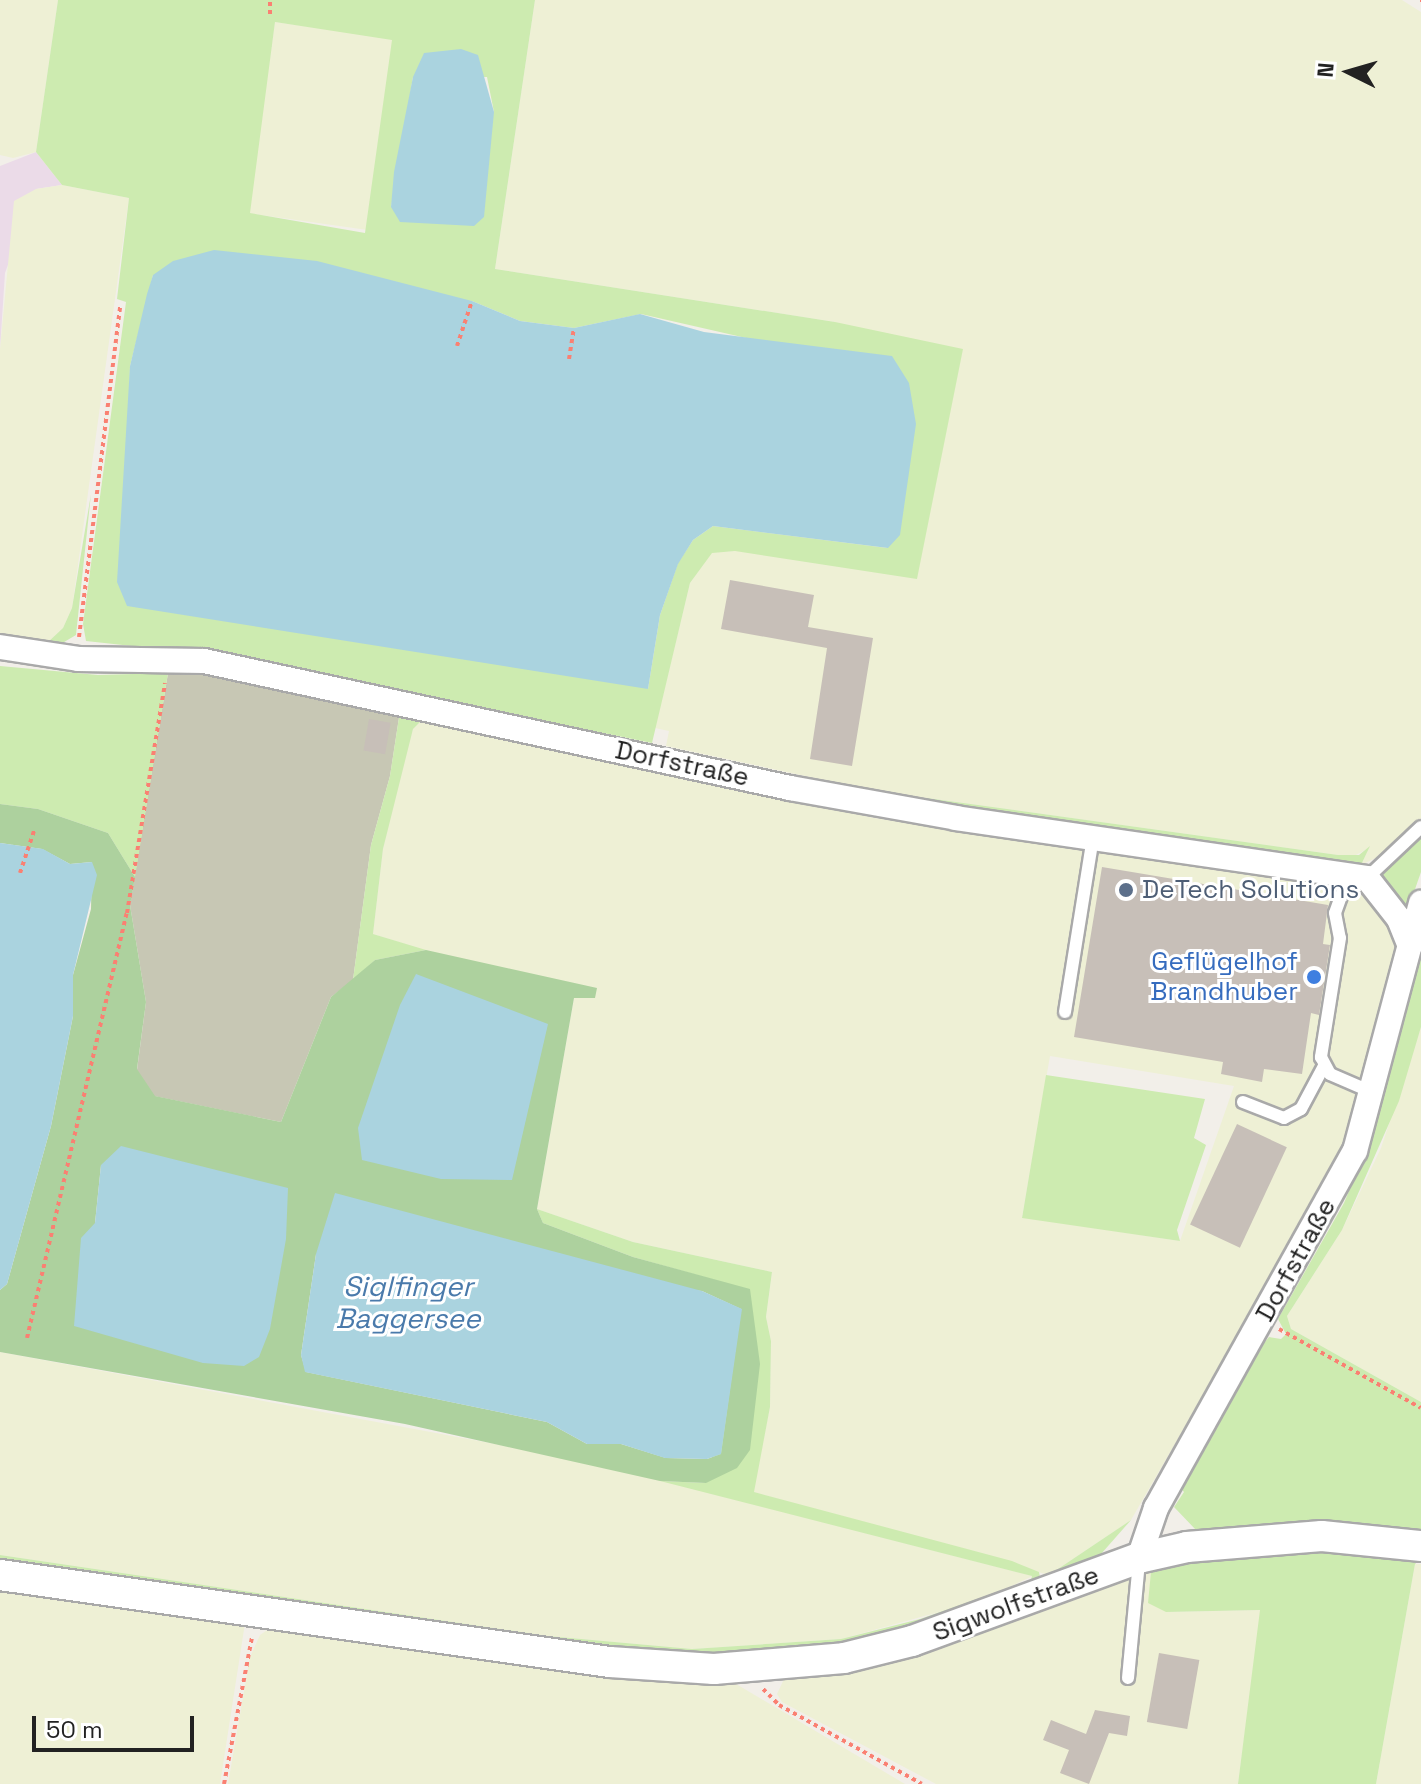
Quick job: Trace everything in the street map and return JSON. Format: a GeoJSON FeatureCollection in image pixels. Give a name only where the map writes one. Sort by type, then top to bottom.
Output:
{"type":"FeatureCollection","features":[{"type":"Feature","properties":{"kind":"street","name":"Dorfstraße"},"geometry":{"type":"LineString","coordinates":[[0,647],[78,659],[204,661],[790,788],[1093,838],[1358,876]]}},
{"type":"Feature","properties":{"kind":"street"},"geometry":{"type":"LineString","coordinates":[[1358,876],[1399,919],[1410,946]]}},
{"type":"Feature","properties":{"kind":"street","name":"Dorfstraße"},"geometry":{"type":"LineString","coordinates":[[1139,1558],[1156,1508],[1355,1151],[1374,1093],[1421,903]]}},
{"type":"Feature","properties":{"kind":"street","name":"Sigwolfstraße"},"geometry":{"type":"LineString","coordinates":[[0,1575],[610,1662],[747,1667],[844,1658],[912,1641],[1139,1558],[1187,1547],[1285,1537],[1421,1546]]}},
{"type":"Feature","properties":{"kind":"lane"},"geometry":{"type":"LineString","coordinates":[[1243,1102],[1284,1118],[1301,1109],[1324,1066],[1321,1047],[1340,938],[1335,913],[1358,876],[1421,827]]}},
{"type":"Feature","properties":{"kind":"lane"},"geometry":{"type":"LineString","coordinates":[[1065,1012],[1093,838]]}},
{"type":"Feature","properties":{"kind":"lane"},"geometry":{"type":"LineString","coordinates":[[1324,1066],[1374,1093]]}},
{"type":"Feature","properties":{"kind":"lane"},"geometry":{"type":"LineString","coordinates":[[1128,1678],[1139,1558]]}},
{"type":"Feature","properties":{"kind":"path"},"geometry":{"type":"LineString","coordinates":[[270,0],[270,14]]}},
{"type":"Feature","properties":{"kind":"path"},"geometry":{"type":"LineString","coordinates":[[457,346],[472,301]]}},
{"type":"Feature","properties":{"kind":"path"},"geometry":{"type":"LineString","coordinates":[[78,659],[120,306]]}},
{"type":"Feature","properties":{"kind":"path"},"geometry":{"type":"LineString","coordinates":[[569,359],[574,328]]}},
{"type":"Feature","properties":{"kind":"path"},"geometry":{"type":"LineString","coordinates":[[27,1338],[127,913],[168,661]]}},
{"type":"Feature","properties":{"kind":"path"},"geometry":{"type":"LineString","coordinates":[[20,873],[35,828]]}},
{"type":"Feature","properties":{"kind":"path"},"geometry":{"type":"LineString","coordinates":[[1263,1320],[1421,1408]]}},
{"type":"Feature","properties":{"kind":"path"},"geometry":{"type":"LineString","coordinates":[[224,1784],[246,1657],[259,1612]]}},
{"type":"Feature","properties":{"kind":"path"},"geometry":{"type":"LineString","coordinates":[[747,1667],[779,1705],[922,1784]]}},
{"type":"Feature","properties":{"kind":"shaded area"},"geometry":{"type":"Polygon","coordinates":[[[0,0],[58,0],[36,152],[13,158],[0,155],[0,0]]]}},
{"type":"Feature","properties":{"kind":"shaded area"},"geometry":{"type":"Polygon","coordinates":[[[535,0],[1402,0],[1421,12],[1421,818],[1409,832],[1388,852],[1361,865],[1369,848],[1354,856],[1338,855],[928,798],[926,802],[666,746],[669,731],[655,728],[690,583],[712,552],[735,551],[835,322],[495,269],[535,0]]]}},
{"type":"Feature","properties":{"kind":"shaded area"},"geometry":{"type":"Polygon","coordinates":[[[275,22],[393,39],[366,230],[248,213],[275,22]]]}},
{"type":"Feature","properties":{"kind":"shaded area"},"geometry":{"type":"Polygon","coordinates":[[[36,152],[62,185],[36,189],[5,273],[0,349],[0,166],[36,152]]]}},
{"type":"Feature","properties":{"kind":"shaded area"},"geometry":{"type":"Polygon","coordinates":[[[62,185],[129,198],[72,608],[63,628],[47,643],[0,637],[0,349],[14,201],[36,189],[62,185]]]}},
{"type":"Feature","properties":{"kind":"shaded area"},"geometry":{"type":"Polygon","coordinates":[[[168,673],[223,673],[400,711],[390,776],[371,845],[353,980],[331,997],[281,1122],[154,1096],[137,1070],[146,1002],[130,905],[168,673]]]}},
{"type":"Feature","properties":{"kind":"shaded area"},"geometry":{"type":"Polygon","coordinates":[[[422,720],[443,720],[874,818],[1330,881],[1370,899],[1392,934],[1396,952],[1358,1109],[1336,1165],[1131,1520],[1049,1575],[753,1492],[770,1407],[771,1341],[766,1317],[772,1272],[633,1242],[537,1209],[574,998],[373,934],[383,849],[402,763],[413,729],[422,720]],[[1050,1056],[1022,1217],[1180,1241],[1234,1086],[1050,1056]]]}},
{"type":"Feature","properties":{"kind":"shaded area"},"geometry":{"type":"Polygon","coordinates":[[[1421,1027],[1421,1402],[1291,1329],[1287,1316],[1342,1230],[1381,1148],[1421,1027]]]}},
{"type":"Feature","properties":{"kind":"shaded area"},"geometry":{"type":"Polygon","coordinates":[[[0,1352],[582,1460],[1033,1576],[979,1601],[841,1639],[692,1649],[548,1636],[0,1555],[0,1352]]]}},
{"type":"Feature","properties":{"kind":"shaded area"},"geometry":{"type":"Polygon","coordinates":[[[1415,1564],[1421,1564],[1421,1784],[1376,1784],[1415,1564]]]}},
{"type":"Feature","properties":{"kind":"shaded area"},"geometry":{"type":"Polygon","coordinates":[[[1160,1566],[1166,1612],[1261,1610],[1238,1784],[936,1784],[782,1702],[777,1694],[785,1677],[1160,1566]]]}},
{"type":"Feature","properties":{"kind":"shaded area"},"geometry":{"type":"Polygon","coordinates":[[[0,1586],[245,1623],[220,1784],[0,1784],[0,1586]]]}},
{"type":"Feature","properties":{"kind":"shaded area"},"geometry":{"type":"Polygon","coordinates":[[[273,1626],[731,1681],[905,1784],[228,1784],[250,1657],[260,1635],[273,1626]]]}},
{"type":"Feature","properties":{"kind":"green space"},"geometry":{"type":"Polygon","coordinates":[[[58,0],[535,0],[495,269],[835,322],[963,349],[917,579],[735,551],[712,553],[690,583],[652,743],[233,657],[86,641],[83,624],[126,302],[117,299],[129,198],[62,185],[36,152],[58,0]],[[275,22],[250,213],[365,233],[392,40],[275,22]],[[413,77],[391,207],[494,112],[487,77],[413,77]],[[153,275],[130,366],[129,421],[648,689],[660,615],[678,563],[693,540],[713,526],[887,548],[755,340],[641,314],[574,328],[520,321],[472,301],[153,275]]]}},
{"type":"Feature","properties":{"kind":"green space"},"geometry":{"type":"Polygon","coordinates":[[[91,494],[76,635],[59,645],[47,643],[63,628],[72,608],[91,494]]]}},
{"type":"Feature","properties":{"kind":"green space"},"geometry":{"type":"Polygon","coordinates":[[[0,666],[98,675],[168,673],[135,877],[108,833],[38,809],[0,804],[0,666]]]}},
{"type":"Feature","properties":{"kind":"green space"},"geometry":{"type":"Polygon","coordinates":[[[400,711],[443,720],[422,720],[413,729],[383,849],[373,934],[426,950],[375,960],[353,980],[371,845],[390,776],[400,711]]]}},
{"type":"Feature","properties":{"kind":"green space"},"geometry":{"type":"Polygon","coordinates":[[[927,798],[1338,855],[1359,855],[1370,846],[1361,865],[1355,865],[926,802],[927,798]]]}},
{"type":"Feature","properties":{"kind":"green space"},"geometry":{"type":"Polygon","coordinates":[[[0,804],[38,809],[108,833],[135,877],[130,905],[146,1002],[137,1069],[155,1096],[281,1122],[331,997],[375,960],[426,950],[597,988],[595,998],[574,998],[537,1209],[543,1223],[633,1257],[750,1289],[760,1364],[750,1450],[737,1468],[706,1483],[660,1481],[405,1424],[0,1352],[0,1290],[7,1284],[51,1126],[73,1016],[73,975],[91,909],[92,862],[70,864],[42,849],[0,843],[0,804]],[[101,1165],[95,1223],[203,1363],[101,1165]],[[316,1254],[301,1355],[306,1372],[547,1422],[587,1444],[621,1444],[666,1458],[707,1459],[721,1454],[741,1309],[702,1291],[316,1254]]]}},
{"type":"Feature","properties":{"kind":"green space"},"geometry":{"type":"Polygon","coordinates":[[[1421,837],[1421,872],[1408,909],[1381,876],[1421,837]]]}},
{"type":"Feature","properties":{"kind":"green space"},"geometry":{"type":"Polygon","coordinates":[[[1421,954],[1421,1027],[1399,1101],[1342,1230],[1287,1316],[1291,1329],[1421,1402],[1421,1536],[1196,1530],[1174,1507],[1184,1492],[1178,1485],[1257,1351],[1269,1337],[1281,1339],[1286,1334],[1278,1319],[1344,1203],[1371,1138],[1421,954]]]}},
{"type":"Feature","properties":{"kind":"green space"},"geometry":{"type":"Polygon","coordinates":[[[1046,1075],[1205,1099],[1194,1138],[1206,1145],[1177,1230],[1180,1241],[1022,1218],[1046,1075]]]}},
{"type":"Feature","properties":{"kind":"green space"},"geometry":{"type":"Polygon","coordinates":[[[537,1209],[633,1242],[772,1272],[766,1317],[771,1341],[770,1407],[754,1492],[1012,1561],[1039,1572],[1041,1583],[872,1639],[775,1654],[668,1655],[0,1563],[0,1555],[548,1636],[692,1649],[841,1639],[920,1619],[1031,1580],[1032,1576],[660,1481],[706,1483],[750,1290],[633,1257],[543,1223],[537,1209]]]}},
{"type":"Feature","properties":{"kind":"green space"},"geometry":{"type":"Polygon","coordinates":[[[1131,1520],[1101,1554],[1082,1566],[1049,1575],[1131,1520]]]}},
{"type":"Feature","properties":{"kind":"green space"},"geometry":{"type":"Polygon","coordinates":[[[1292,1548],[1421,1559],[1415,1564],[1376,1784],[1238,1784],[1260,1610],[1166,1612],[1148,1603],[1151,1572],[1160,1566],[1292,1548]]]}},
{"type":"Feature","properties":{"kind":"water"},"geometry":{"type":"Polygon","coordinates":[[[461,49],[478,55],[494,112],[484,217],[474,226],[400,222],[391,207],[394,172],[413,77],[424,53],[461,49]]]}},
{"type":"Feature","properties":{"kind":"water"},"geometry":{"type":"Polygon","coordinates":[[[214,250],[317,261],[472,301],[520,321],[574,328],[640,314],[704,332],[892,356],[909,383],[916,424],[900,535],[888,548],[713,526],[693,540],[678,564],[660,615],[648,689],[127,606],[117,582],[130,366],[147,294],[153,275],[173,261],[214,250]]]}},
{"type":"Feature","properties":{"kind":"water"},"geometry":{"type":"Polygon","coordinates":[[[0,843],[43,849],[70,864],[92,862],[97,875],[73,975],[73,1016],[51,1126],[7,1284],[0,1290],[0,843]]]}},
{"type":"Feature","properties":{"kind":"water"},"geometry":{"type":"Polygon","coordinates":[[[416,974],[548,1024],[512,1180],[441,1179],[362,1160],[358,1128],[400,1005],[416,974]]]}},
{"type":"Feature","properties":{"kind":"water"},"geometry":{"type":"Polygon","coordinates":[[[121,1146],[288,1188],[286,1239],[270,1329],[259,1357],[244,1366],[203,1363],[74,1326],[81,1238],[95,1223],[101,1165],[121,1146]]]}},
{"type":"Feature","properties":{"kind":"water","name":"Siglfinger Baggersee"},"geometry":{"type":"Polygon","coordinates":[[[335,1193],[702,1291],[742,1309],[721,1454],[707,1459],[665,1458],[621,1444],[587,1444],[547,1422],[305,1372],[301,1355],[316,1254],[335,1193]]]}},
{"type":"Feature","properties":{"kind":"building"},"geometry":{"type":"Polygon","coordinates":[[[730,580],[814,595],[808,627],[873,638],[852,766],[810,759],[827,648],[721,629],[730,580]]]}},
{"type":"Feature","properties":{"kind":"building"},"geometry":{"type":"Polygon","coordinates":[[[369,719],[391,723],[385,754],[363,751],[369,719]]]}},
{"type":"Feature","properties":{"kind":"building"},"geometry":{"type":"Polygon","coordinates":[[[1102,867],[1328,905],[1323,944],[1330,945],[1319,1015],[1311,1013],[1302,1074],[1264,1069],[1262,1082],[1221,1074],[1223,1062],[1074,1037],[1102,867]]]}},
{"type":"Feature","properties":{"kind":"building"},"geometry":{"type":"Polygon","coordinates":[[[1237,1124],[1287,1147],[1240,1248],[1190,1225],[1237,1124]]]}},
{"type":"Feature","properties":{"kind":"building"},"geometry":{"type":"Polygon","coordinates":[[[1159,1653],[1199,1660],[1187,1729],[1147,1722],[1159,1653]]]}},
{"type":"Feature","properties":{"kind":"building"},"geometry":{"type":"Polygon","coordinates":[[[1095,1710],[1130,1716],[1127,1736],[1109,1733],[1089,1784],[1060,1773],[1069,1750],[1043,1740],[1051,1720],[1086,1734],[1095,1710]]]}},
{"type":"Feature","properties":{"kind":"place","name":"DeTech Solutions"},"geometry":{"type":"Point","coordinates":[1126,890]}},
{"type":"Feature","properties":{"kind":"place","name":"Geflügelhof Brandhuber"},"geometry":{"type":"Point","coordinates":[1314,977]}}]}
